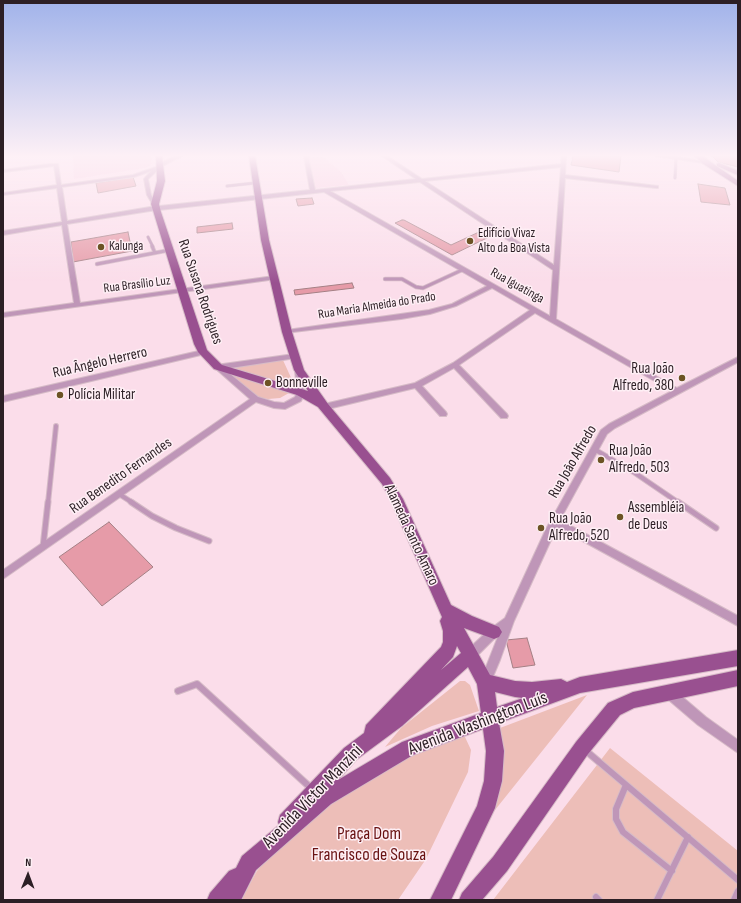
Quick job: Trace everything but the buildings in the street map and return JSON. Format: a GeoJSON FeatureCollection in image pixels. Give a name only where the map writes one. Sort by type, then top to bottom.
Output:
{"type":"FeatureCollection","features":[{"type":"Feature","properties":{"kind":"main road"},"geometry":{"type":"LineString","coordinates":[[156,206],[158,198]]}},
{"type":"Feature","properties":{"kind":"main road","name":"Alameda Santo Amaro"},"geometry":{"type":"LineString","coordinates":[[257,198],[265,240],[287,332],[299,370],[324,407],[386,481],[397,499],[444,608],[485,682],[495,751],[493,781],[486,808],[440,900]]}},
{"type":"Feature","properties":{"kind":"main road","name":"Rua Susana Rodrigues"},"geometry":{"type":"LineString","coordinates":[[156,206],[182,291],[203,352],[218,367],[301,392],[324,407]]}},
{"type":"Feature","properties":{"kind":"main road"},"geometry":{"type":"LineString","coordinates":[[444,608],[467,622],[494,632]]}},
{"type":"Feature","properties":{"kind":"main road"},"geometry":{"type":"LineString","coordinates":[[350,754],[447,652],[451,642],[451,631],[444,608]]}},
{"type":"Feature","properties":{"kind":"main road","name":"Avenida Víctor Manzini"},"geometry":{"type":"LineString","coordinates":[[217,900],[249,863],[350,754],[396,720],[470,655]]}},
{"type":"Feature","properties":{"kind":"main road","name":"Avenida Washington Luís"},"geometry":{"type":"LineString","coordinates":[[249,863],[325,798],[408,748],[580,685],[738,658]]}},
{"type":"Feature","properties":{"kind":"main road"},"geometry":{"type":"LineString","coordinates":[[469,900],[500,864],[582,748],[614,709],[633,700],[738,678]]}},
{"type":"Feature","properties":{"kind":"main road"},"geometry":{"type":"LineString","coordinates":[[485,682],[515,689],[532,690],[580,685]]}},
{"type":"Feature","properties":{"kind":"main road"},"geometry":{"type":"LineString","coordinates":[[230,900],[249,863]]}},
{"type":"Feature","properties":{"kind":"street"},"geometry":{"type":"LineString","coordinates":[[60,198],[77,304]]}},
{"type":"Feature","properties":{"kind":"street","name":"Rua Susana Rodrigues"},"geometry":{"type":"LineString","coordinates":[[151,198],[156,206]]}},
{"type":"Feature","properties":{"kind":"street"},"geometry":{"type":"LineString","coordinates":[[3,233],[156,206],[244,198]]}},
{"type":"Feature","properties":{"kind":"street","name":"Rua Iguatinga"},"geometry":{"type":"LineString","coordinates":[[338,198],[677,391]]}},
{"type":"Feature","properties":{"kind":"street"},"geometry":{"type":"LineString","coordinates":[[448,198],[556,269]]}},
{"type":"Feature","properties":{"kind":"street"},"geometry":{"type":"LineString","coordinates":[[553,320],[561,198]]}},
{"type":"Feature","properties":{"kind":"street","name":"Rua Brasílio Luz"},"geometry":{"type":"LineString","coordinates":[[3,315],[274,278]]}},
{"type":"Feature","properties":{"kind":"street","name":"Rua Maria Almeida do Prado"},"geometry":{"type":"LineString","coordinates":[[287,332],[430,312],[454,305],[491,286]]}},
{"type":"Feature","properties":{"kind":"street"},"geometry":{"type":"LineString","coordinates":[[324,407],[417,385],[455,366],[535,310]]}},
{"type":"Feature","properties":{"kind":"street","name":"Rua Ângelo Herrero"},"geometry":{"type":"LineString","coordinates":[[3,399],[203,352]]}},
{"type":"Feature","properties":{"kind":"street"},"geometry":{"type":"LineString","coordinates":[[218,367],[294,356]]}},
{"type":"Feature","properties":{"kind":"street","name":"Rua João Alfredo"},"geometry":{"type":"LineString","coordinates":[[485,682],[495,660],[509,621],[549,532],[556,522],[604,432],[612,426],[738,359]]}},
{"type":"Feature","properties":{"kind":"street"},"geometry":{"type":"LineString","coordinates":[[455,366],[504,416]]}},
{"type":"Feature","properties":{"kind":"street"},"geometry":{"type":"LineString","coordinates":[[218,367],[255,399],[274,405],[285,406],[298,399],[301,392],[299,370]]}},
{"type":"Feature","properties":{"kind":"street"},"geometry":{"type":"LineString","coordinates":[[417,385],[443,414]]}},
{"type":"Feature","properties":{"kind":"street","name":"Rua Benedito Fernandes"},"geometry":{"type":"LineString","coordinates":[[3,576],[255,399]]}},
{"type":"Feature","properties":{"kind":"street"},"geometry":{"type":"LineString","coordinates":[[556,522],[738,621]]}},
{"type":"Feature","properties":{"kind":"street","name":"Rua João Alfredo"},"geometry":{"type":"LineString","coordinates":[[470,655],[494,632],[509,621]]}},
{"type":"Feature","properties":{"kind":"street"},"geometry":{"type":"LineString","coordinates":[[668,692],[702,721],[738,747]]}},
{"type":"Feature","properties":{"kind":"lane"},"geometry":{"type":"LineString","coordinates":[[148,237],[155,253]]}},
{"type":"Feature","properties":{"kind":"lane"},"geometry":{"type":"LineString","coordinates":[[97,264],[170,250]]}},
{"type":"Feature","properties":{"kind":"lane"},"geometry":{"type":"LineString","coordinates":[[385,279],[402,279],[416,287],[423,288],[462,270]]}},
{"type":"Feature","properties":{"kind":"lane"},"geometry":{"type":"LineString","coordinates":[[43,548],[56,426]]}},
{"type":"Feature","properties":{"kind":"lane"},"geometry":{"type":"LineString","coordinates":[[594,449],[635,473],[716,528]]}},
{"type":"Feature","properties":{"kind":"lane"},"geometry":{"type":"LineString","coordinates":[[119,494],[158,519],[209,541]]}},
{"type":"Feature","properties":{"kind":"lane"},"geometry":{"type":"LineString","coordinates":[[178,691],[197,684],[315,792]]}},
{"type":"Feature","properties":{"kind":"lane"},"geometry":{"type":"LineString","coordinates":[[582,748],[738,880]]}},
{"type":"Feature","properties":{"kind":"lane"},"geometry":{"type":"LineString","coordinates":[[626,785],[616,809],[616,819],[623,832],[672,871]]}},
{"type":"Feature","properties":{"kind":"lane"},"geometry":{"type":"LineString","coordinates":[[658,900],[688,837]]}},
{"type":"Feature","properties":{"kind":"lane"},"geometry":{"type":"LineString","coordinates":[[734,900],[738,891]]}},
{"type":"Feature","properties":{"kind":"green space"},"geometry":{"type":"Polygon","coordinates":[[[282,358],[293,382],[293,388],[289,393],[280,398],[268,399],[255,397],[224,369],[282,358]]]}},
{"type":"Feature","properties":{"kind":"green space"},"geometry":{"type":"Polygon","coordinates":[[[460,681],[465,681],[470,685],[479,711],[432,726],[385,747],[401,728],[460,681]]]}},
{"type":"Feature","properties":{"kind":"green space"},"geometry":{"type":"Polygon","coordinates":[[[587,695],[479,830],[502,749],[500,728],[587,695]]]}},
{"type":"Feature","properties":{"kind":"green space","name":"Praça Dom Francisco de Souza"},"geometry":{"type":"Polygon","coordinates":[[[458,736],[465,737],[471,750],[468,772],[426,859],[398,900],[241,900],[257,871],[277,845],[325,805],[404,760],[458,736]]]}},
{"type":"Feature","properties":{"kind":"green space"},"geometry":{"type":"Polygon","coordinates":[[[610,748],[738,851],[738,900],[493,900],[610,748]]]}},
{"type":"Feature","properties":{"kind":"place","name":"Edifício Vivaz Alto da Boa Vista"},"geometry":{"type":"Point","coordinates":[470,241]}},
{"type":"Feature","properties":{"kind":"place","name":"Kalunga"},"geometry":{"type":"Point","coordinates":[101,247]}},
{"type":"Feature","properties":{"kind":"place","name":"Rua João Alfredo, 380"},"geometry":{"type":"Point","coordinates":[682,378]}},
{"type":"Feature","properties":{"kind":"place","name":"Bonneville"},"geometry":{"type":"Point","coordinates":[268,383]}},
{"type":"Feature","properties":{"kind":"place","name":"Polícia Militar"},"geometry":{"type":"Point","coordinates":[60,395]}},
{"type":"Feature","properties":{"kind":"place","name":"Rua João Alfredo, 503"},"geometry":{"type":"Point","coordinates":[601,460]}},
{"type":"Feature","properties":{"kind":"place","name":"Assembléia de Deus"},"geometry":{"type":"Point","coordinates":[620,517]}},
{"type":"Feature","properties":{"kind":"place","name":"Rua João Alfredo, 520"},"geometry":{"type":"Point","coordinates":[541,528]}}]}
